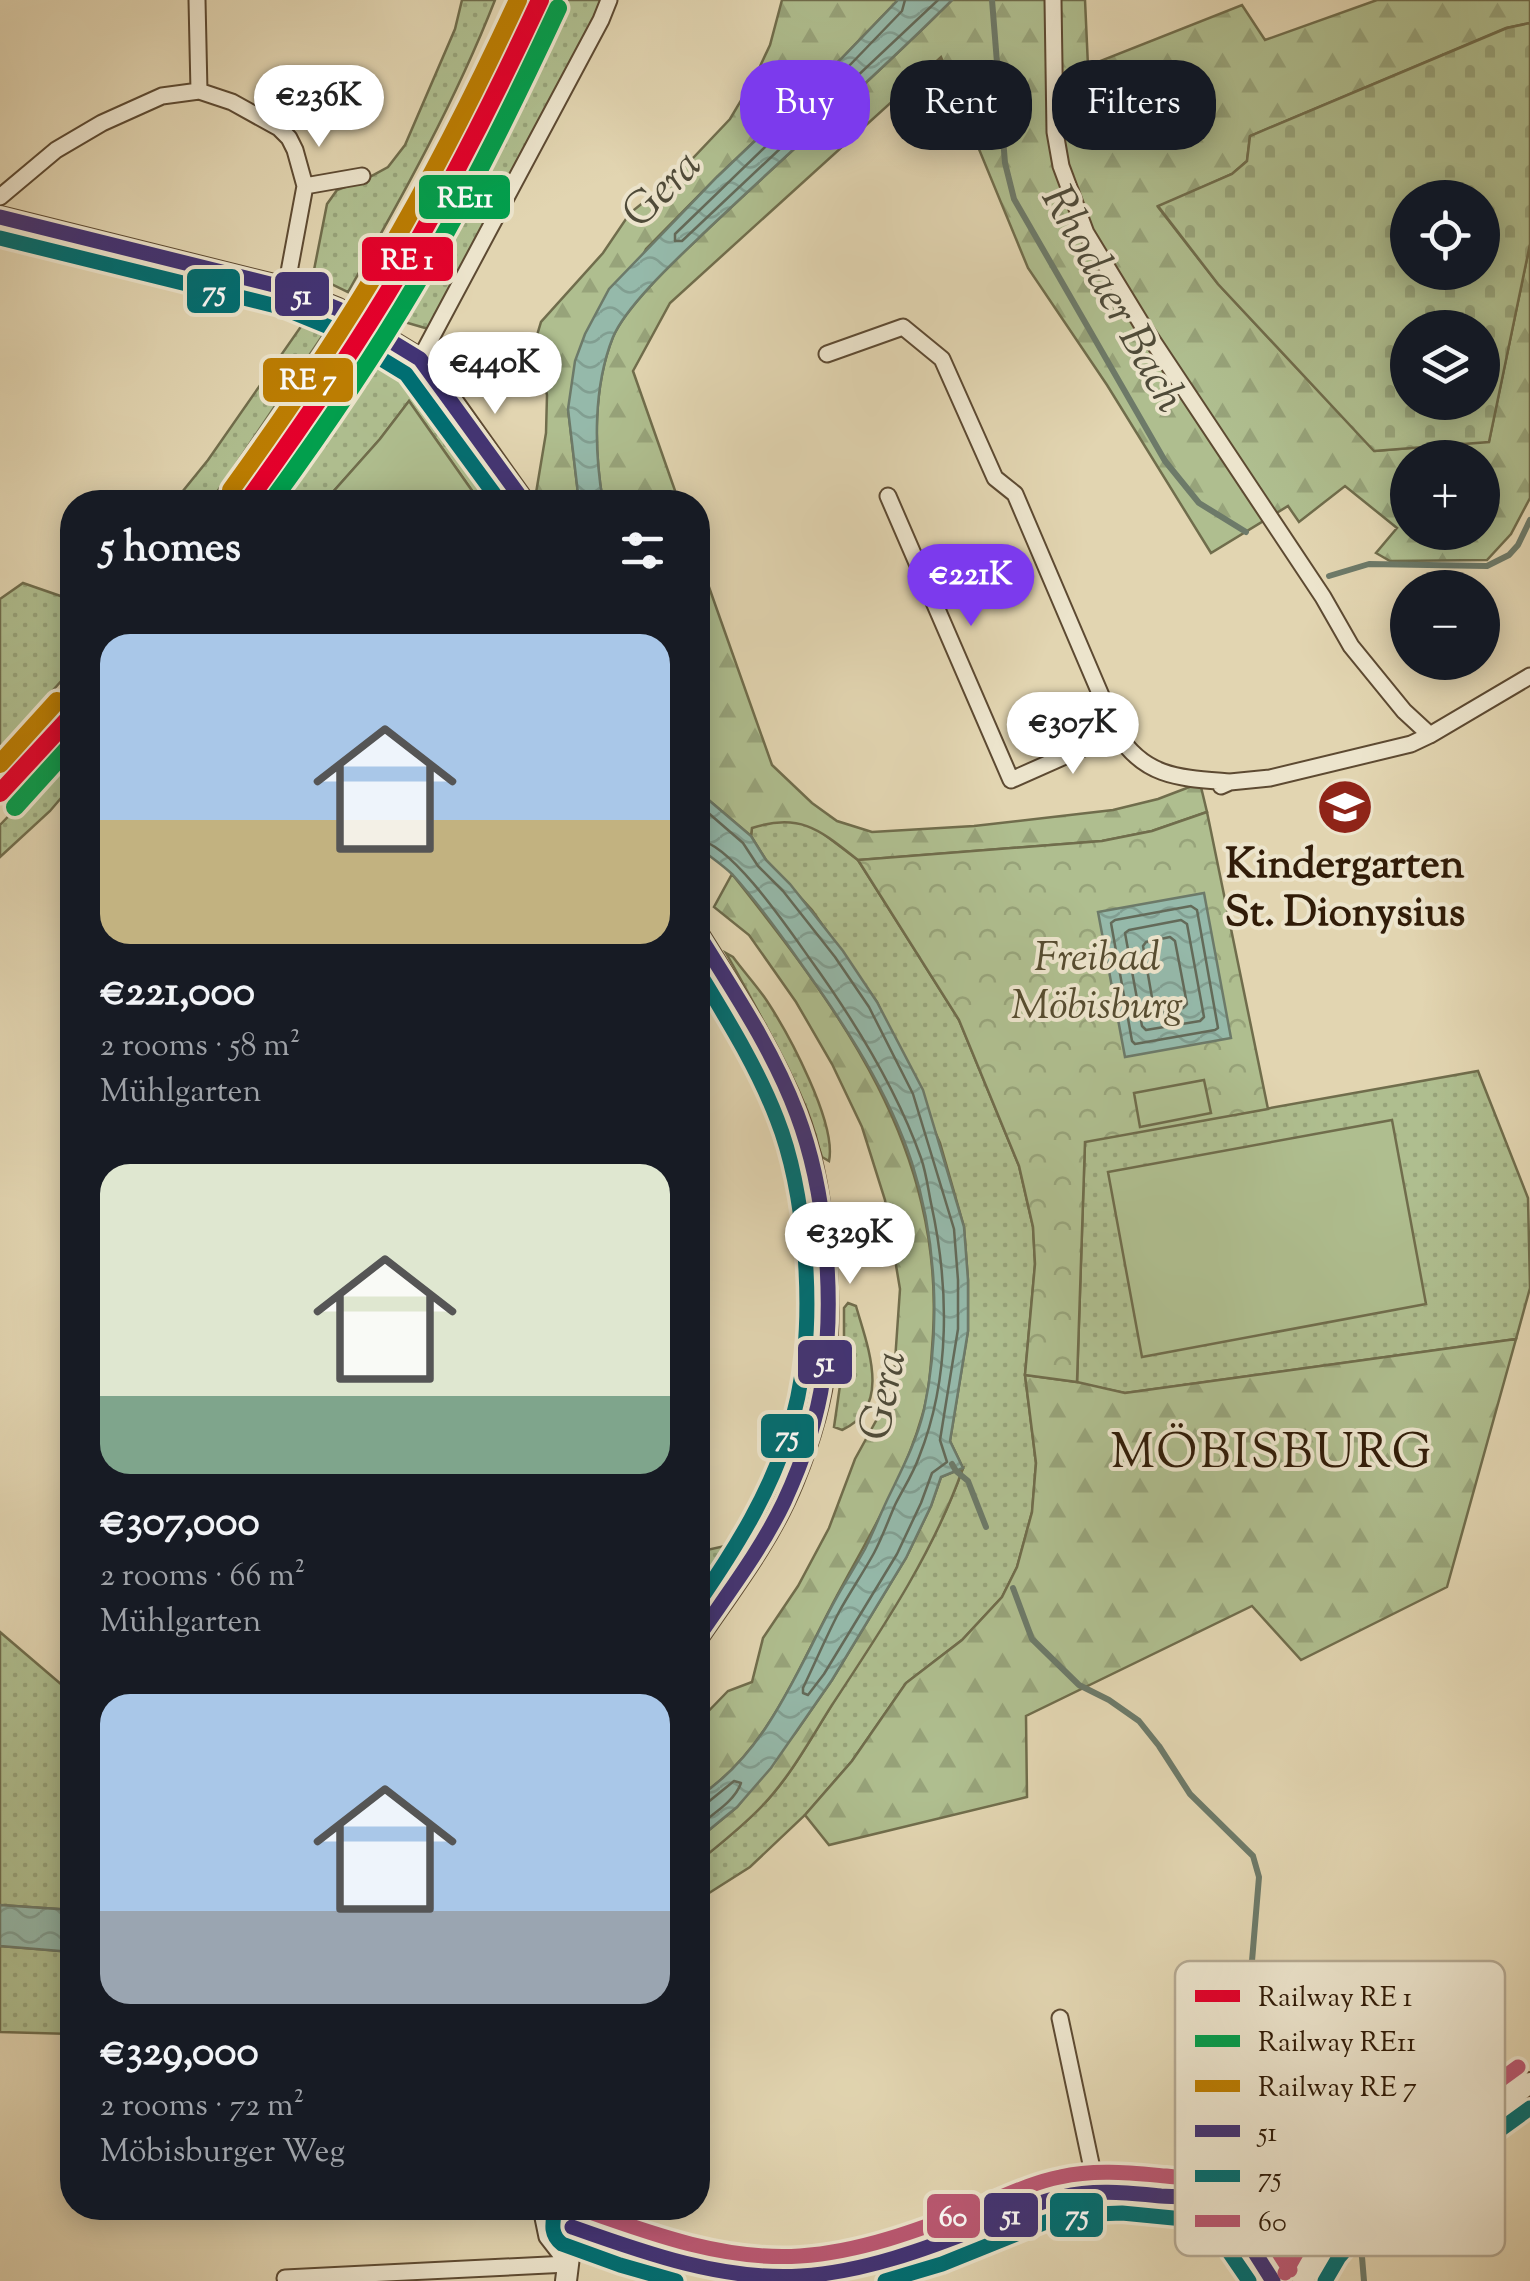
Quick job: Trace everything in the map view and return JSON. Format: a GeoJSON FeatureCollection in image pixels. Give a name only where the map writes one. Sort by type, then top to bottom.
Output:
{"type":"FeatureCollection","features":[{"type":"Feature","properties":{"kind":"street"},"geometry":{"type":"LineString","coordinates":[[197,0],[199,91]]}},
{"type":"Feature","properties":{"kind":"street"},"geometry":{"type":"LineString","coordinates":[[420,360],[608,0]]}},
{"type":"Feature","properties":{"kind":"street"},"geometry":{"type":"LineString","coordinates":[[1053,0],[1055,132],[1061,166],[1086,233],[1351,646],[1404,711],[1430,735]]}},
{"type":"Feature","properties":{"kind":"street"},"geometry":{"type":"LineString","coordinates":[[0,197],[56,150],[102,123],[162,96],[199,91],[232,102],[290,138],[306,186],[286,288]]}},
{"type":"Feature","properties":{"kind":"street"},"geometry":{"type":"LineString","coordinates":[[306,186],[362,176]]}},
{"type":"Feature","properties":{"kind":"street"},"geometry":{"type":"LineString","coordinates":[[0,216],[286,288],[338,309],[420,360],[515,490]]}},
{"type":"Feature","properties":{"kind":"street"},"geometry":{"type":"LineString","coordinates":[[826,354],[902,327],[942,359],[995,478],[1015,494],[1117,733],[1127,749],[1150,768],[1170,776],[1230,782],[1270,778],[1376,754],[1430,735],[1530,676]]}},
{"type":"Feature","properties":{"kind":"street"},"geometry":{"type":"LineString","coordinates":[[888,496],[1011,780],[1117,733]]}},
{"type":"Feature","properties":{"kind":"street"},"geometry":{"type":"LineString","coordinates":[[1213,790],[1230,782]]}},
{"type":"Feature","properties":{"kind":"street"},"geometry":{"type":"LineString","coordinates":[[710,953],[773,1060],[798,1118],[816,1182],[827,1322],[825,1366],[816,1411],[792,1482],[762,1543],[710,1619]]}},
{"type":"Feature","properties":{"kind":"street"},"geometry":{"type":"LineString","coordinates":[[1060,2018],[1096,2192]]}},
{"type":"Feature","properties":{"kind":"street"},"geometry":{"type":"LineString","coordinates":[[1505,2101],[1530,2083]]}},
{"type":"Feature","properties":{"kind":"street"},"geometry":{"type":"LineString","coordinates":[[579,2220],[630,2247],[730,2273],[802,2276],[886,2260],[972,2232],[1050,2200],[1096,2192],[1175,2198]]}},
{"type":"Feature","properties":{"kind":"street"},"geometry":{"type":"LineString","coordinates":[[544,2220],[547,2237],[567,2273]]}},
{"type":"Feature","properties":{"kind":"street"},"geometry":{"type":"LineString","coordinates":[[567,2273],[573,2220]]}},
{"type":"Feature","properties":{"kind":"street"},"geometry":{"type":"LineString","coordinates":[[1256,2256],[1273,2281]]}},
{"type":"Feature","properties":{"kind":"street"},"geometry":{"type":"LineString","coordinates":[[1304,2281],[1315,2256]]}},
{"type":"Feature","properties":{"kind":"street"},"geometry":{"type":"LineString","coordinates":[[285,2278],[567,2273]]}},
{"type":"Feature","properties":{"kind":"green space"},"geometry":{"type":"Polygon","coordinates":[[[462,0],[495,0],[445,112],[348,292],[313,275],[327,204],[337,190],[388,167],[405,145],[455,29],[462,0]]]}},
{"type":"Feature","properties":{"kind":"green space"},"geometry":{"type":"Polygon","coordinates":[[[562,0],[604,0],[432,330],[394,319],[484,161],[562,0]]]}},
{"type":"Feature","properties":{"kind":"green space"},"geometry":{"type":"Polygon","coordinates":[[[782,0],[898,0],[840,60],[763,60],[782,0]]]}},
{"type":"Feature","properties":{"kind":"green space"},"geometry":{"type":"Polygon","coordinates":[[[952,0],[1085,0],[1088,60],[1052,60],[1052,150],[1216,150],[1216,60],[1103,60],[1242,5],[1265,40],[1377,0],[1530,0],[1530,23],[1506,28],[1250,136],[1247,161],[1232,174],[1158,207],[1218,284],[1375,451],[1390,450],[1390,522],[1345,486],[1299,522],[1288,506],[1211,553],[1107,385],[1028,268],[979,150],[1032,150],[1032,60],[890,60],[890,103],[870,121],[870,78],[952,0]]]}},
{"type":"Feature","properties":{"kind":"green space"},"geometry":{"type":"Polygon","coordinates":[[[1530,23],[1530,244],[1500,389],[1500,310],[1390,310],[1390,420],[1494,420],[1489,440],[1390,440],[1390,450],[1374,451],[1218,284],[1158,206],[1232,174],[1247,161],[1250,136],[1507,28],[1530,23]]]}},
{"type":"Feature","properties":{"kind":"green space"},"geometry":{"type":"Polygon","coordinates":[[[740,102],[740,150],[745,150],[646,249],[568,409],[578,490],[536,490],[546,433],[547,395],[535,342],[541,322],[603,253],[630,213],[674,178],[730,119],[740,102]]]}},
{"type":"Feature","properties":{"kind":"green space"},"geometry":{"type":"Polygon","coordinates":[[[793,150],[839,150],[670,303],[633,371],[675,490],[602,490],[597,440],[606,356],[620,324],[642,295],[793,150]]]}},
{"type":"Feature","properties":{"kind":"green space"},"geometry":{"type":"Polygon","coordinates":[[[1530,244],[1530,498],[1500,546],[1500,440],[1489,440],[1493,420],[1500,420],[1500,388],[1530,244]]]}},
{"type":"Feature","properties":{"kind":"green space"},"geometry":{"type":"Polygon","coordinates":[[[302,325],[327,329],[218,490],[184,490],[302,325]]]}},
{"type":"Feature","properties":{"kind":"green space"},"geometry":{"type":"Polygon","coordinates":[[[372,355],[393,372],[410,374],[456,424],[502,490],[472,490],[409,401],[335,490],[283,490],[372,355]]]}},
{"type":"Feature","properties":{"kind":"green space"},"geometry":{"type":"Polygon","coordinates":[[[409,401],[472,490],[335,490],[409,401]]]}},
{"type":"Feature","properties":{"kind":"green space"},"geometry":{"type":"Polygon","coordinates":[[[1390,536],[1390,550],[1496,550],[1487,560],[1390,561],[1376,553],[1390,536]]]}},
{"type":"Feature","properties":{"kind":"green space"},"geometry":{"type":"Polygon","coordinates":[[[23,583],[60,596],[60,682],[0,749],[0,599],[23,583]]]}},
{"type":"Feature","properties":{"kind":"green space"},"geometry":{"type":"Polygon","coordinates":[[[710,590],[772,765],[837,821],[872,832],[974,826],[1113,810],[1200,783],[1207,812],[1152,831],[1102,841],[858,860],[821,833],[797,823],[752,828],[751,836],[710,801],[710,590]]]}},
{"type":"Feature","properties":{"kind":"green space"},"geometry":{"type":"Polygon","coordinates":[[[60,762],[60,799],[0,857],[0,825],[60,762]]]}},
{"type":"Feature","properties":{"kind":"green space","name":"Freibad Möbisburg"},"geometry":{"type":"Polygon","coordinates":[[[1207,812],[1268,1109],[1085,1142],[1077,1382],[1025,1375],[1035,1264],[1033,1227],[1019,1166],[959,1020],[858,860],[1102,841],[1152,831],[1207,812]]]}},
{"type":"Feature","properties":{"kind":"green space"},"geometry":{"type":"Polygon","coordinates":[[[797,821],[813,826],[858,860],[959,1020],[1019,1166],[1033,1227],[1035,1264],[1025,1375],[1036,1463],[1032,1512],[1017,1567],[1002,1597],[962,1640],[906,1683],[852,1761],[805,1815],[750,1867],[710,1892],[710,1852],[754,1814],[793,1768],[906,1587],[963,1468],[950,1441],[968,1331],[968,1280],[964,1227],[940,1143],[877,1002],[812,910],[766,860],[751,836],[752,827],[797,821]]]}},
{"type":"Feature","properties":{"kind":"green space"},"geometry":{"type":"Polygon","coordinates":[[[732,874],[811,978],[878,1086],[903,1143],[922,1203],[932,1267],[933,1334],[922,1416],[881,1514],[776,1711],[742,1759],[710,1788],[710,1710],[728,1691],[752,1682],[763,1638],[798,1586],[829,1528],[855,1459],[893,1390],[900,1289],[885,1200],[862,1127],[832,1064],[796,1002],[749,935],[714,907],[732,874]]]}},
{"type":"Feature","properties":{"kind":"green space"},"geometry":{"type":"Polygon","coordinates":[[[726,953],[763,995],[798,1056],[826,1124],[829,1161],[822,1157],[779,1053],[726,953]]]}},
{"type":"Feature","properties":{"kind":"green space"},"geometry":{"type":"Polygon","coordinates":[[[710,971],[758,1054],[793,1132],[810,1216],[817,1304],[812,1374],[797,1442],[768,1511],[710,1602],[710,1549],[734,1544],[761,1500],[790,1434],[805,1367],[805,1279],[794,1180],[781,1136],[749,1059],[710,996],[710,971]]]}},
{"type":"Feature","properties":{"kind":"green space"},"geometry":{"type":"Polygon","coordinates":[[[1478,1071],[1528,1198],[1530,1288],[1516,1339],[1125,1393],[1077,1383],[1085,1141],[1478,1071]]]}},
{"type":"Feature","properties":{"kind":"green space"},"geometry":{"type":"Polygon","coordinates":[[[1204,1080],[1211,1113],[1140,1127],[1134,1093],[1204,1080]]]}},
{"type":"Feature","properties":{"kind":"green space"},"geometry":{"type":"Polygon","coordinates":[[[1392,1120],[1426,1304],[1142,1357],[1108,1172],[1392,1120]]]}},
{"type":"Feature","properties":{"kind":"green space"},"geometry":{"type":"Polygon","coordinates":[[[848,1303],[856,1306],[866,1339],[872,1391],[858,1420],[842,1430],[834,1427],[844,1358],[844,1308],[848,1303]]]}},
{"type":"Feature","properties":{"kind":"green space"},"geometry":{"type":"Polygon","coordinates":[[[1516,1339],[1447,1587],[1301,1660],[1252,1606],[1026,1716],[1027,1797],[829,1845],[805,1815],[852,1761],[906,1683],[962,1640],[1002,1597],[1017,1567],[1032,1512],[1036,1463],[1025,1375],[1125,1393],[1516,1339]]]}},
{"type":"Feature","properties":{"kind":"green space"},"geometry":{"type":"Polygon","coordinates":[[[963,1468],[937,1531],[905,1590],[791,1770],[754,1814],[710,1852],[710,1829],[737,1807],[832,1680],[906,1558],[941,1477],[963,1468]]]}},
{"type":"Feature","properties":{"kind":"green space"},"geometry":{"type":"Polygon","coordinates":[[[0,1632],[60,1683],[60,1909],[0,1905],[0,1632]]]}},
{"type":"Feature","properties":{"kind":"green space"},"geometry":{"type":"Polygon","coordinates":[[[0,1946],[60,1951],[60,2034],[0,2032],[0,1946]]]}},
{"type":"Feature","properties":{"kind":"green space"},"geometry":{"type":"Polygon","coordinates":[[[1274,2256],[1296,2256],[1291,2263],[1278,2262],[1274,2256]]]}},
{"type":"Feature","properties":{"kind":"water"},"geometry":{"type":"Polygon","coordinates":[[[898,0],[952,0],[870,79],[870,60],[840,60],[898,0]]]}},
{"type":"Feature","properties":{"kind":"water"},"geometry":{"type":"Polygon","coordinates":[[[745,150],[793,150],[684,252],[620,324],[606,356],[599,397],[597,440],[602,490],[578,490],[568,409],[575,361],[585,334],[609,289],[745,150]]]}},
{"type":"Feature","properties":{"kind":"water"},"geometry":{"type":"Polygon","coordinates":[[[710,801],[751,836],[766,860],[843,951],[877,1002],[923,1090],[964,1227],[968,1331],[950,1441],[963,1468],[941,1477],[906,1558],[832,1680],[771,1768],[737,1807],[710,1829],[710,1788],[742,1759],[776,1712],[865,1549],[905,1463],[924,1410],[934,1317],[927,1223],[912,1163],[891,1111],[850,1035],[778,931],[733,875],[710,857],[710,801]]]}},
{"type":"Feature","properties":{"kind":"water"},"geometry":{"type":"Polygon","coordinates":[[[1204,893],[1231,1038],[1125,1057],[1098,912],[1204,893]]]}},
{"type":"Feature","properties":{"kind":"water"},"geometry":{"type":"Polygon","coordinates":[[[0,1905],[60,1909],[60,1951],[0,1946],[0,1905]]]}},
{"type":"Feature","properties":{"kind":"waterway","name":"Rhodaer Bach"},"geometry":{"type":"LineString","coordinates":[[992,0],[1005,163],[1014,199],[1165,461],[1199,503],[1246,532]]}},
{"type":"Feature","properties":{"kind":"waterway","name":"Rhodaer Bach"},"geometry":{"type":"LineString","coordinates":[[1329,576],[1369,564],[1487,566],[1509,555],[1530,520]]}},
{"type":"Feature","properties":{"kind":"waterway"},"geometry":{"type":"LineString","coordinates":[[952,1464],[968,1481],[986,1527]]}},
{"type":"Feature","properties":{"kind":"waterway"},"geometry":{"type":"LineString","coordinates":[[1013,1588],[1032,1639],[1079,1685],[1139,1721],[1190,1794],[1253,1856],[1259,1877],[1252,1961]]}},
{"type":"Feature","properties":{"kind":"waterway"},"geometry":{"type":"LineString","coordinates":[[1362,2256],[1364,2281]]}},
{"type":"Feature","properties":{"kind":"transit line"},"geometry":{"type":"LineString","coordinates":[[231,490],[308,380],[380,266],[452,135],[518,0]]}},
{"type":"Feature","properties":{"kind":"transit line"},"geometry":{"type":"LineString","coordinates":[[255,490],[326,389],[400,272],[473,138],[540,0]]}},
{"type":"Feature","properties":{"kind":"transit line","name":"51"},"geometry":{"type":"LineString","coordinates":[[0,217],[286,288],[338,309],[420,359],[515,490]]}},
{"type":"Feature","properties":{"kind":"transit line","name":"75"},"geometry":{"type":"LineString","coordinates":[[0,238],[280,307],[329,327],[406,374],[491,490]]}},
{"type":"Feature","properties":{"kind":"transit line"},"geometry":{"type":"LineString","coordinates":[[0,764],[57,701]]}},
{"type":"Feature","properties":{"kind":"transit line"},"geometry":{"type":"LineString","coordinates":[[0,793],[60,728]]}},
{"type":"Feature","properties":{"kind":"transit line","name":"51"},"geometry":{"type":"LineString","coordinates":[[710,953],[765,1044],[797,1114],[815,1176],[828,1279],[827,1347],[813,1426],[784,1502],[710,1620]]}},
{"type":"Feature","properties":{"kind":"transit line","name":"75"},"geometry":{"type":"LineString","coordinates":[[710,991],[751,1062],[783,1135],[801,1220],[807,1307],[798,1398],[786,1439],[751,1519],[710,1585]]}},
{"type":"Feature","properties":{"kind":"transit line","name":"60"},"geometry":{"type":"LineString","coordinates":[[1505,2076],[1518,2067]]}},
{"type":"Feature","properties":{"kind":"transit line","name":"75"},"geometry":{"type":"LineString","coordinates":[[1505,2126],[1530,2108]]}},
{"type":"Feature","properties":{"kind":"transit line","name":"60"},"geometry":{"type":"LineString","coordinates":[[615,2220],[715,2250],[800,2256],[889,2239],[1060,2177],[1100,2172],[1175,2177]]}},
{"type":"Feature","properties":{"kind":"transit line","name":"51"},"geometry":{"type":"LineString","coordinates":[[572,2227],[714,2270],[801,2276],[848,2270],[894,2258],[1062,2197],[1112,2192],[1175,2196]]}},
{"type":"Feature","properties":{"kind":"transit line","name":"75"},"geometry":{"type":"LineString","coordinates":[[885,2281],[942,2264],[1070,2215],[1122,2213],[1175,2218]]}},
{"type":"Feature","properties":{"kind":"transit line","name":"75"},"geometry":{"type":"LineString","coordinates":[[553,2220],[554,2232],[562,2244],[676,2281]]}},
{"type":"Feature","properties":{"kind":"transit line","name":"75"},"geometry":{"type":"LineString","coordinates":[[1232,2256],[1249,2281]]}},
{"type":"Feature","properties":{"kind":"transit line","name":"51"},"geometry":{"type":"LineString","coordinates":[[1257,2256],[1273,2281]]}},
{"type":"Feature","properties":{"kind":"transit line","name":"60"},"geometry":{"type":"LineString","coordinates":[[1281,2256],[1290,2270]]}},
{"type":"Feature","properties":{"kind":"transit line","name":"60"},"geometry":{"type":"LineString","coordinates":[[1285,2273],[1295,2256]]}},
{"type":"Feature","properties":{"kind":"transit line","name":"75"},"geometry":{"type":"LineString","coordinates":[[1325,2281],[1340,2256]]}},
{"type":"Feature","properties":{"kind":"rail line","name":"RE11"},"geometry":{"type":"LineString","coordinates":[[280,490],[364,369],[435,252],[558,8]]}},
{"type":"Feature","properties":{"kind":"rail line","name":"RE11"},"geometry":{"type":"LineString","coordinates":[[15,807],[60,757]]}},
{"type":"Feature","properties":{"kind":"place","name":"Kindergarten St. Dionysius"},"geometry":{"type":"Point","coordinates":[1345,807]}},
{"type":"Feature","properties":{"kind":"district","name":"MÖBISBURG"},"geometry":{"type":"Point","coordinates":[1272,1455]}},
{"type":"Feature","properties":{"kind":"water label","name":"Gera"},"geometry":{"type":"Point","coordinates":[664,191]}},
{"type":"Feature","properties":{"kind":"water label","name":"Gera"},"geometry":{"type":"Point","coordinates":[886,1396]}}]}
